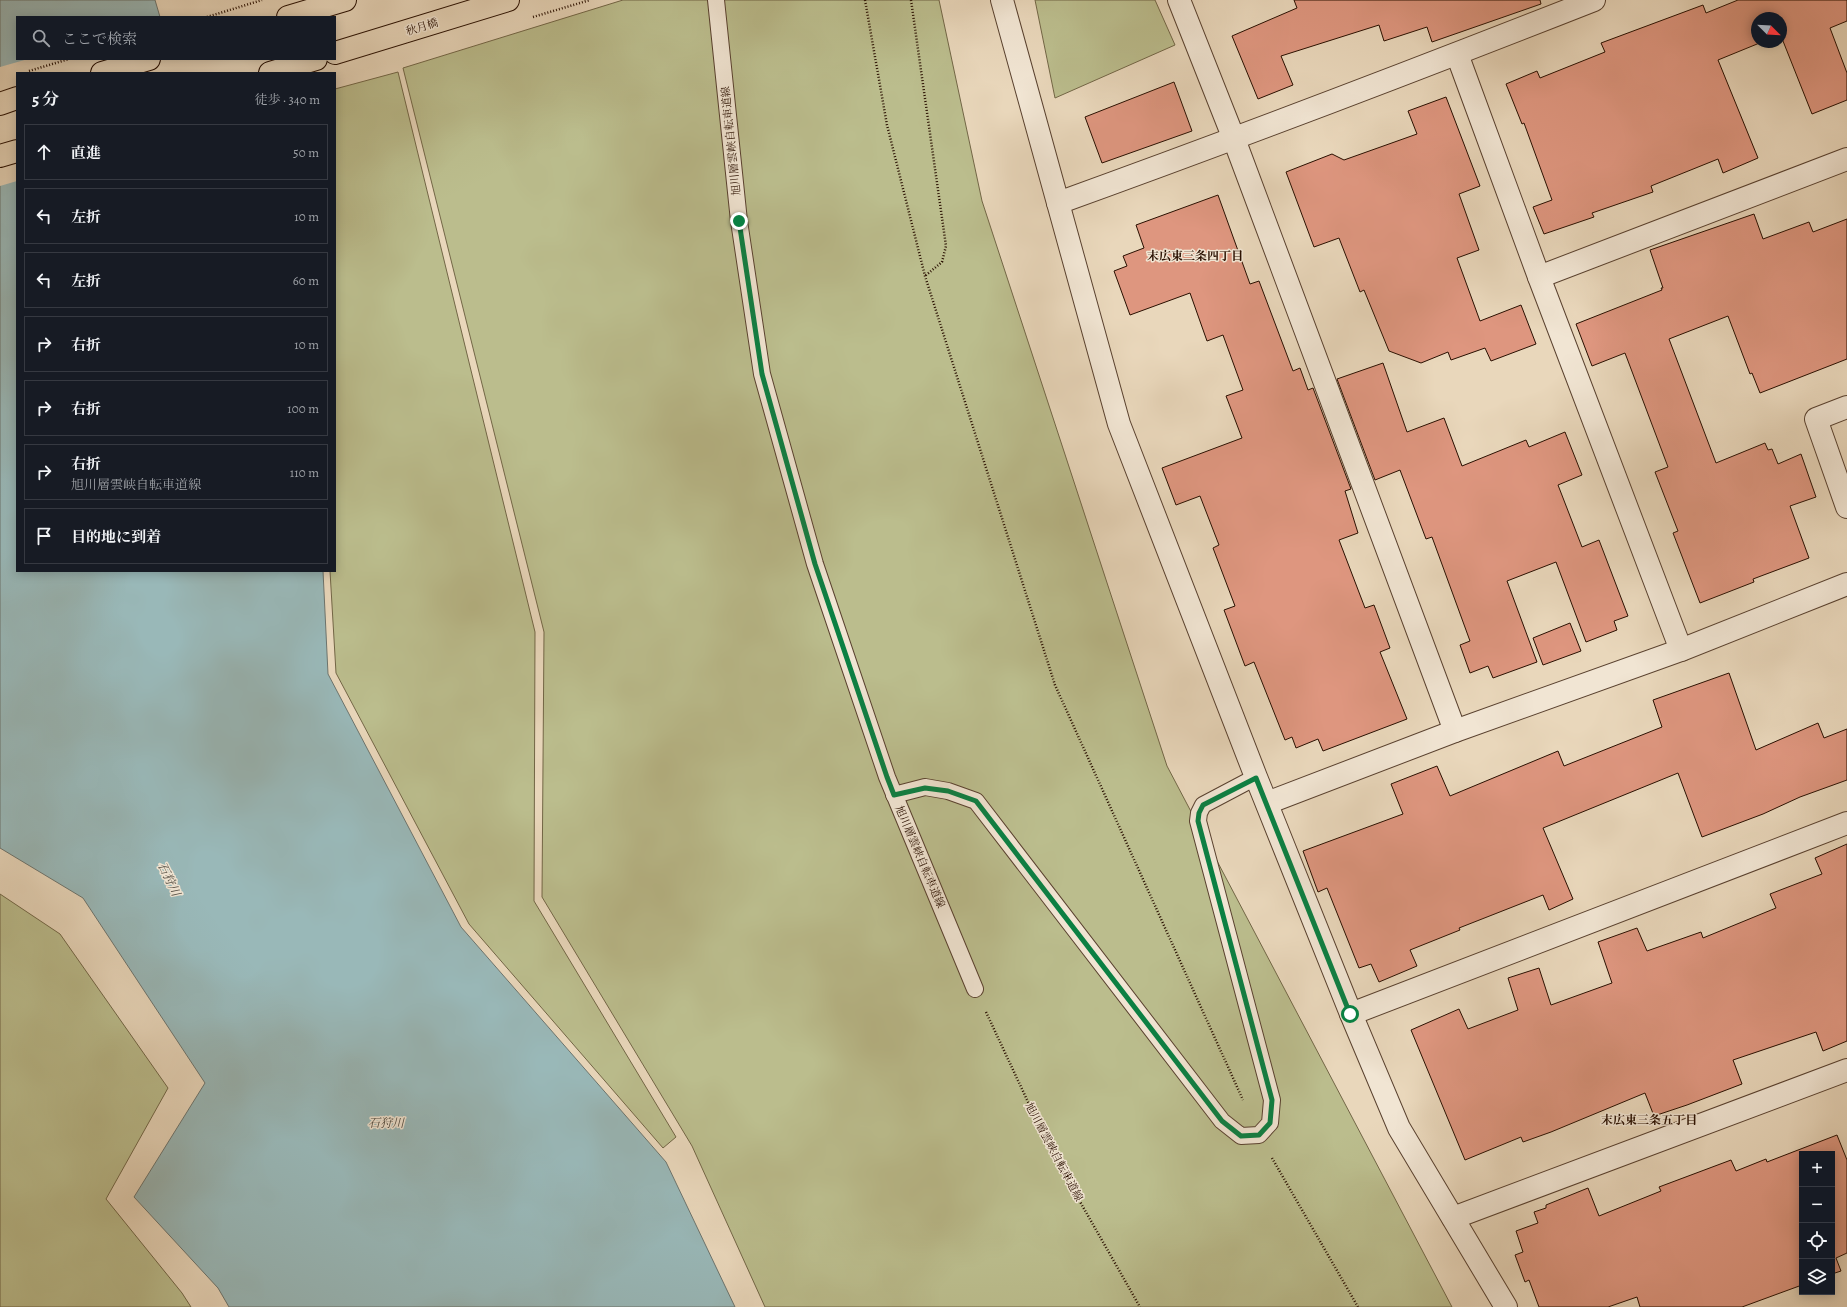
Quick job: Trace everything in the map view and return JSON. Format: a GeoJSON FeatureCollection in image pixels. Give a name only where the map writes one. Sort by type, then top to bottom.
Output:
{"type":"FeatureCollection","features":[{"type":"Feature","properties":{"kind":"main road"},"geometry":{"type":"LineString","coordinates":[[291,16],[345,0]]}},
{"type":"Feature","properties":{"kind":"main road","name":"秋月橋"},"geometry":{"type":"LineString","coordinates":[[336,53],[508,0]]}},
{"type":"Feature","properties":{"kind":"main road"},"geometry":{"type":"LineString","coordinates":[[105,72],[145,60]]}},
{"type":"Feature","properties":{"kind":"main road"},"geometry":{"type":"LineString","coordinates":[[273,72],[313,60]]}},
{"type":"Feature","properties":{"kind":"main road"},"geometry":{"type":"LineString","coordinates":[[0,104],[16,98]]}},
{"type":"Feature","properties":{"kind":"main road"},"geometry":{"type":"LineString","coordinates":[[0,156],[16,151]]}},
{"type":"Feature","properties":{"kind":"street"},"geometry":{"type":"LineString","coordinates":[[1002,0],[1119,424],[1256,778],[1350,1014],[1399,1128],[1506,1307]]}},
{"type":"Feature","properties":{"kind":"street"},"geometry":{"type":"LineString","coordinates":[[1179,0],[1234,139],[1455,731]]}},
{"type":"Feature","properties":{"kind":"street"},"geometry":{"type":"LineString","coordinates":[[1058,203],[1234,139],[1594,0]]}},
{"type":"Feature","properties":{"kind":"street"},"geometry":{"type":"LineString","coordinates":[[1457,54],[1539,277],[1681,650]]}},
{"type":"Feature","properties":{"kind":"street"},"geometry":{"type":"LineString","coordinates":[[1539,277],[1847,159]]}},
{"type":"Feature","properties":{"kind":"street"},"geometry":{"type":"LineString","coordinates":[[1847,407],[1816,419],[1847,507]]}},
{"type":"Feature","properties":{"kind":"street"},"geometry":{"type":"LineString","coordinates":[[1267,803],[1455,731],[1681,650],[1847,584]]}},
{"type":"Feature","properties":{"kind":"street"},"geometry":{"type":"LineString","coordinates":[[1350,1014],[1847,823]]}},
{"type":"Feature","properties":{"kind":"street"},"geometry":{"type":"LineString","coordinates":[[1453,1218],[1847,1070]]}},
{"type":"Feature","properties":{"kind":"lane","name":"旭川層雲峡自転車道線"},"geometry":{"type":"LineString","coordinates":[[716,0],[739,221],[762,374],[815,564],[887,777],[975,989]]}},
{"type":"Feature","properties":{"kind":"lane"},"geometry":{"type":"LineString","coordinates":[[894,795],[925,788],[948,791],[976,801],[1222,1121],[1241,1136],[1259,1135],[1270,1123],[1272,1100],[1198,821],[1199,813],[1203,805],[1256,778]]}},
{"type":"Feature","properties":{"kind":"path"},"geometry":{"type":"LineString","coordinates":[[210,16],[262,0]]}},
{"type":"Feature","properties":{"kind":"path"},"geometry":{"type":"LineString","coordinates":[[866,0],[887,126],[925,276],[1055,685],[1259,1135],[1358,1307]]}},
{"type":"Feature","properties":{"kind":"path"},"geometry":{"type":"LineString","coordinates":[[911,0],[946,246],[942,262],[925,276]]}},
{"type":"Feature","properties":{"kind":"path"},"geometry":{"type":"LineString","coordinates":[[26,72],[66,60]]}},
{"type":"Feature","properties":{"kind":"path","name":"旭川層雲峡自転車道線"},"geometry":{"type":"LineString","coordinates":[[975,989],[1050,1149],[1140,1307]]}},
{"type":"Feature","properties":{"kind":"green space"},"geometry":{"type":"Polygon","coordinates":[[[623,0],[939,0],[982,201],[1167,766],[1452,1307],[765,1307],[692,1146],[542,897],[544,632],[403,68],[623,0]]]}},
{"type":"Feature","properties":{"kind":"green space"},"geometry":{"type":"Polygon","coordinates":[[[1035,0],[1155,0],[1175,45],[1055,98],[1035,0]]]}},
{"type":"Feature","properties":{"kind":"green space"},"geometry":{"type":"Polygon","coordinates":[[[398,72],[535,632],[534,901],[676,1137],[663,1148],[469,924],[336,673],[330,572],[336,572],[336,89],[398,72]]]}},
{"type":"Feature","properties":{"kind":"green space"},"geometry":{"type":"Polygon","coordinates":[[[0,894],[60,934],[168,1088],[106,1199],[182,1293],[191,1307],[0,1307],[0,894]]]}},
{"type":"Feature","properties":{"kind":"water","name":"石狩川"},"geometry":{"type":"Polygon","coordinates":[[[0,0],[155,0],[160,16],[16,16],[16,60],[162,60],[16,72],[16,572],[323,572],[328,674],[461,927],[666,1162],[735,1307],[229,1307],[218,1288],[134,1197],[205,1083],[83,898],[0,848],[0,0]]]}},
{"type":"Feature","properties":{"kind":"pier"},"geometry":{"type":"Polygon","coordinates":[[[24,60],[175,60],[179,72],[16,72],[16,181],[0,186],[0,67],[24,60]]]}},
{"type":"Feature","properties":{"kind":"building"},"geometry":{"type":"Polygon","coordinates":[[[1294,0],[1540,0],[1541,4],[1432,42],[1427,27],[1384,41],[1379,25],[1281,56],[1293,85],[1258,99],[1232,36],[1297,8],[1294,0]]]}},
{"type":"Feature","properties":{"kind":"building"},"geometry":{"type":"Polygon","coordinates":[[[1738,0],[1847,0],[1847,21],[1830,28],[1847,73],[1847,100],[1812,114],[1786,48],[1787,48],[1787,12],[1751,12],[1751,46],[1718,60],[1758,158],[1723,173],[1718,159],[1651,186],[1653,192],[1592,213],[1594,217],[1544,234],[1533,207],[1552,200],[1524,123],[1522,124],[1506,84],[1537,71],[1540,78],[1605,52],[1601,43],[1703,5],[1706,13],[1738,0]]]}},
{"type":"Feature","properties":{"kind":"building"},"geometry":{"type":"Polygon","coordinates":[[[1174,82],[1192,131],[1102,163],[1085,117],[1174,82]]]}},
{"type":"Feature","properties":{"kind":"building"},"geometry":{"type":"Polygon","coordinates":[[[1446,97],[1480,186],[1459,194],[1479,250],[1457,258],[1480,321],[1521,305],[1536,344],[1491,361],[1485,348],[1451,360],[1448,352],[1421,363],[1389,351],[1364,290],[1360,292],[1339,238],[1314,247],[1286,172],[1332,154],[1344,160],[1417,134],[1408,111],[1446,97]]]}},
{"type":"Feature","properties":{"kind":"building"},"geometry":{"type":"Polygon","coordinates":[[[1218,195],[1250,284],[1259,281],[1293,371],[1300,368],[1308,390],[1313,388],[1351,489],[1345,491],[1358,533],[1339,540],[1365,608],[1374,605],[1390,648],[1380,652],[1407,719],[1323,751],[1318,739],[1296,748],[1292,737],[1285,740],[1254,662],[1245,666],[1224,610],[1235,606],[1213,548],[1219,545],[1200,496],[1176,505],[1162,468],[1242,438],[1226,396],[1243,390],[1223,335],[1207,341],[1190,293],[1130,315],[1114,271],[1127,266],[1123,256],[1144,248],[1136,225],[1218,195]]]}},
{"type":"Feature","properties":{"kind":"building"},"geometry":{"type":"Polygon","coordinates":[[[1754,214],[1763,239],[1809,222],[1813,232],[1847,219],[1847,359],[1760,393],[1752,373],[1750,374],[1728,316],[1669,339],[1716,463],[1765,443],[1768,450],[1772,449],[1778,464],[1801,454],[1816,497],[1790,506],[1809,558],[1753,579],[1754,582],[1700,603],[1673,533],[1678,531],[1655,472],[1668,467],[1625,353],[1592,366],[1576,324],[1662,290],[1661,288],[1663,288],[1650,250],[1754,214]]]}},
{"type":"Feature","properties":{"kind":"building"},"geometry":{"type":"Polygon","coordinates":[[[1383,363],[1407,432],[1444,418],[1462,466],[1526,440],[1529,447],[1565,432],[1582,475],[1558,485],[1582,547],[1599,540],[1628,616],[1614,621],[1617,630],[1586,642],[1556,562],[1507,581],[1537,662],[1493,678],[1488,666],[1470,673],[1460,645],[1470,641],[1432,537],[1426,539],[1400,470],[1375,480],[1337,379],[1383,363]]]}},
{"type":"Feature","properties":{"kind":"building"},"geometry":{"type":"Polygon","coordinates":[[[1570,623],[1581,651],[1543,665],[1533,638],[1570,623]]]}},
{"type":"Feature","properties":{"kind":"building"},"geometry":{"type":"Polygon","coordinates":[[[1729,673],[1756,750],[1818,723],[1824,738],[1847,729],[1847,780],[1800,797],[1763,814],[1702,837],[1678,773],[1543,828],[1573,899],[1549,910],[1543,895],[1459,928],[1460,930],[1410,950],[1417,966],[1379,982],[1371,964],[1359,968],[1327,888],[1318,892],[1303,851],[1403,814],[1391,784],[1437,766],[1450,796],[1558,751],[1564,766],[1662,727],[1653,700],[1729,673]]]}},
{"type":"Feature","properties":{"kind":"building"},"geometry":{"type":"Polygon","coordinates":[[[1847,844],[1847,1041],[1823,1051],[1816,1032],[1733,1060],[1742,1084],[1687,1105],[1654,1116],[1645,1093],[1551,1132],[1523,1142],[1521,1137],[1465,1160],[1411,1030],[1459,1009],[1468,1029],[1518,1010],[1508,978],[1539,968],[1551,1005],[1612,983],[1598,942],[1637,928],[1647,951],[1701,932],[1703,938],[1776,908],[1770,894],[1822,874],[1815,858],[1847,844]]]}},
{"type":"Feature","properties":{"kind":"building"},"geometry":{"type":"Polygon","coordinates":[[[1837,1135],[1847,1160],[1847,1253],[1836,1258],[1841,1271],[1835,1273],[1835,1151],[1799,1151],[1799,1286],[1742,1307],[1640,1307],[1637,1297],[1608,1307],[1539,1307],[1529,1280],[1525,1282],[1515,1255],[1523,1252],[1516,1231],[1538,1223],[1534,1212],[1546,1208],[1546,1205],[1588,1188],[1599,1216],[1661,1191],[1659,1187],[1731,1160],[1736,1171],[1766,1159],[1767,1162],[1837,1135]]]}},
{"type":"Feature","properties":{"kind":"district","name":"末広東三条四丁目"},"geometry":{"type":"Point","coordinates":[1195,256]}},
{"type":"Feature","properties":{"kind":"district","name":"末広東三条五丁目"},"geometry":{"type":"Point","coordinates":[1649,1120]}},
{"type":"Feature","properties":{"kind":"route"},"geometry":{"type":"LineString","coordinates":[[739,221],[762,374],[815,564],[894,795],[925,788],[948,791],[976,801],[1222,1121],[1241,1136],[1259,1135],[1270,1123],[1272,1100],[1198,821],[1199,813],[1203,805],[1256,778],[1350,1014]]}}]}
